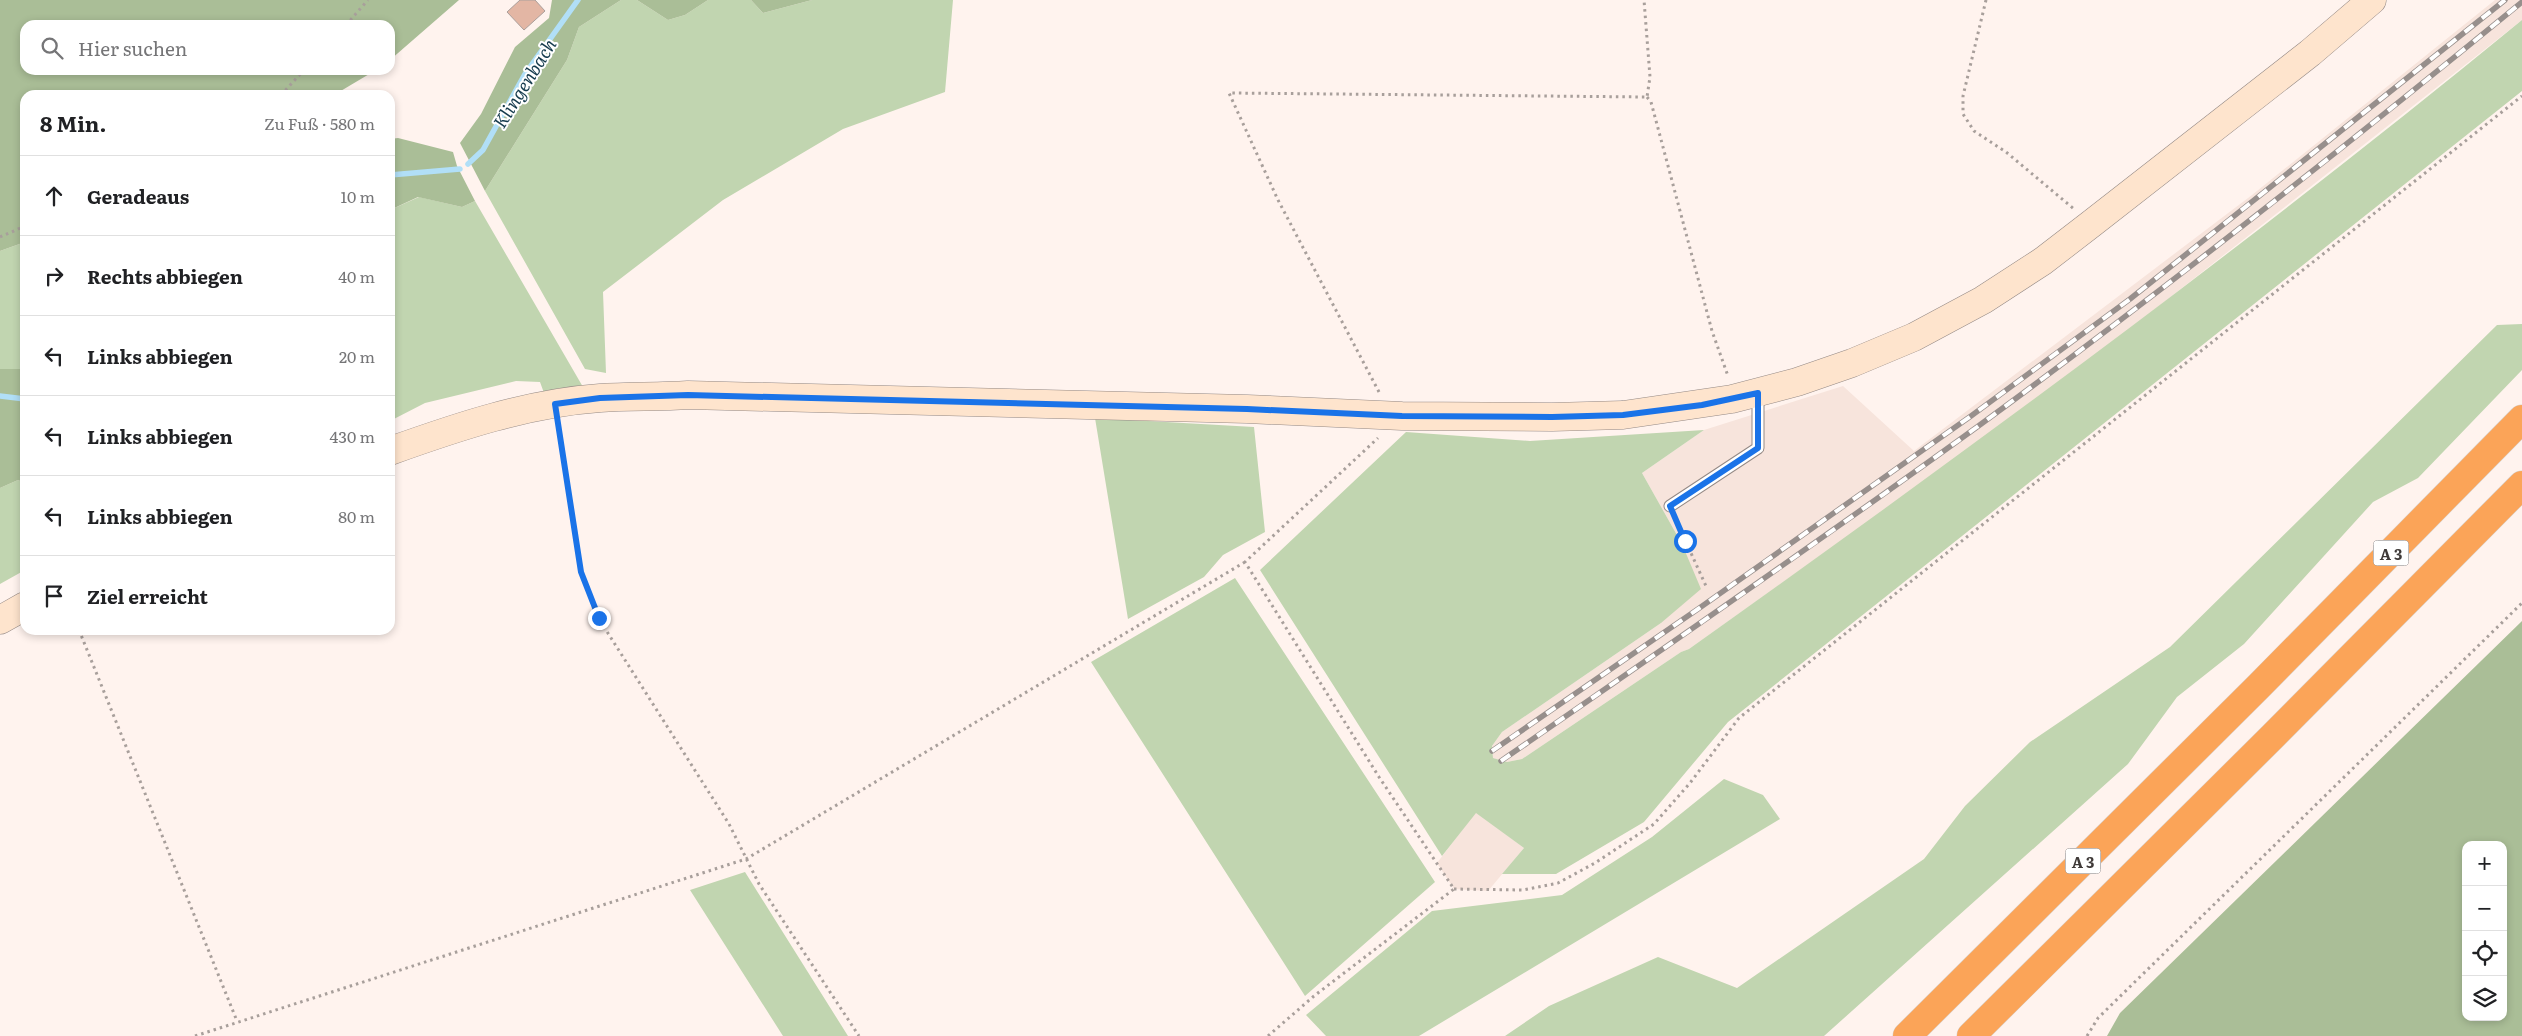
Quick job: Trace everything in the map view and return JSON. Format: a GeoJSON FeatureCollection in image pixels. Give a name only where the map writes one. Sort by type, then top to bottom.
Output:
{"type":"FeatureCollection","features":[{"type":"Feature","properties":{"kind":"highway","name":"A 3"},"geometry":{"type":"LineString","coordinates":[[1907,1036],[2266,679],[2522,420]]}},
{"type":"Feature","properties":{"kind":"highway","name":"A 3"},"geometry":{"type":"LineString","coordinates":[[1971,1036],[2522,485]]}},
{"type":"Feature","properties":{"kind":"highway"},"geometry":{"type":"LineString","coordinates":[[1986,1036],[2025,982]]}},
{"type":"Feature","properties":{"kind":"main road"},"geometry":{"type":"LineString","coordinates":[[395,449],[451,430],[555,404],[600,398],[688,395],[1247,409],[1396,415],[1552,417],[1623,415],[1745,396],[1852,363],[1914,337],[1983,300],[2043,261],[2091,224],[2310,53],[2372,0]]}},
{"type":"Feature","properties":{"kind":"main road"},"geometry":{"type":"LineString","coordinates":[[0,620],[20,609]]}},
{"type":"Feature","properties":{"kind":"lane"},"geometry":{"type":"LineString","coordinates":[[1670,506],[1758,448],[1745,396]]}},
{"type":"Feature","properties":{"kind":"path"},"geometry":{"type":"LineString","coordinates":[[350,20],[368,0]]}},
{"type":"Feature","properties":{"kind":"path"},"geometry":{"type":"LineString","coordinates":[[1644,0],[1650,77],[1647,97]]}},
{"type":"Feature","properties":{"kind":"path"},"geometry":{"type":"LineString","coordinates":[[1986,0],[1963,96],[1963,114],[1974,131],[2006,152],[2091,224]]}},
{"type":"Feature","properties":{"kind":"path"},"geometry":{"type":"LineString","coordinates":[[286,90],[299,75]]}},
{"type":"Feature","properties":{"kind":"path"},"geometry":{"type":"LineString","coordinates":[[195,1036],[237,1021],[746,860],[1245,562],[1396,415],[1278,200],[1229,94],[1647,97],[1652,102],[1712,331],[1730,383],[1745,396]]}},
{"type":"Feature","properties":{"kind":"path"},"geometry":{"type":"LineString","coordinates":[[1268,1036],[1314,996],[1454,889],[1523,890],[1558,883],[1595,863],[1654,824],[1690,783],[1739,718],[2522,96]]}},
{"type":"Feature","properties":{"kind":"path"},"geometry":{"type":"LineString","coordinates":[[0,236],[20,228]]}},
{"type":"Feature","properties":{"kind":"path"},"geometry":{"type":"LineString","coordinates":[[555,404],[581,572],[599,618],[729,824],[759,884],[859,1036]]}},
{"type":"Feature","properties":{"kind":"path"},"geometry":{"type":"LineString","coordinates":[[1670,506],[1706,586]]}},
{"type":"Feature","properties":{"kind":"path"},"geometry":{"type":"LineString","coordinates":[[1245,562],[1379,777],[1454,889]]}},
{"type":"Feature","properties":{"kind":"path"},"geometry":{"type":"LineString","coordinates":[[2087,1036],[2098,1018],[2522,603]]}},
{"type":"Feature","properties":{"kind":"path"},"geometry":{"type":"LineString","coordinates":[[81,635],[237,1021]]}},
{"type":"Feature","properties":{"kind":"shaded area"},"geometry":{"type":"Polygon","coordinates":[[[2495,0],[2522,0],[2522,20],[2121,336],[1929,479],[1689,649],[1681,652],[1522,759],[1507,762],[1493,758],[1492,746],[1502,732],[1661,623],[1682,544],[1642,473],[1704,430],[1843,386],[1914,451],[2252,195],[2495,0]]]}},
{"type":"Feature","properties":{"kind":"shaded area"},"geometry":{"type":"Polygon","coordinates":[[[1476,812],[1524,848],[1488,891],[1454,889],[1437,863],[1476,812]]]}},
{"type":"Feature","properties":{"kind":"green space"},"geometry":{"type":"Polygon","coordinates":[[[0,0],[459,0],[395,56],[395,20],[20,20],[20,75],[368,75],[342,90],[20,90],[20,244],[0,251],[0,0]]]}},
{"type":"Feature","properties":{"kind":"green space"},"geometry":{"type":"Polygon","coordinates":[[[552,0],[621,0],[579,27],[567,60],[485,191],[460,143],[481,114],[515,47],[549,18],[552,0]]]}},
{"type":"Feature","properties":{"kind":"green space"},"geometry":{"type":"Polygon","coordinates":[[[621,0],[637,0],[668,20],[685,15],[708,0],[751,0],[763,13],[812,0],[953,0],[945,92],[843,129],[723,200],[603,292],[606,373],[585,369],[485,191],[567,60],[579,27],[621,0]]]}},
{"type":"Feature","properties":{"kind":"green space"},"geometry":{"type":"Polygon","coordinates":[[[637,0],[708,0],[685,15],[668,20],[637,0]]]}},
{"type":"Feature","properties":{"kind":"green space"},"geometry":{"type":"Polygon","coordinates":[[[751,0],[812,0],[763,13],[751,0]]]}},
{"type":"Feature","properties":{"kind":"green space"},"geometry":{"type":"Polygon","coordinates":[[[2522,20],[2522,91],[1728,722],[1644,822],[1556,874],[1502,874],[1524,848],[1476,813],[1442,856],[1260,570],[1406,432],[1530,441],[1704,430],[1642,473],[1682,544],[1701,589],[1661,623],[1502,732],[1492,746],[1493,758],[1507,762],[1522,759],[1681,652],[1689,649],[1901,497],[2111,342],[2318,183],[2522,20]]]}},
{"type":"Feature","properties":{"kind":"green space"},"geometry":{"type":"Polygon","coordinates":[[[395,138],[453,152],[457,166],[475,201],[462,207],[418,197],[395,208],[395,138]]]}},
{"type":"Feature","properties":{"kind":"green space"},"geometry":{"type":"Polygon","coordinates":[[[419,197],[462,207],[475,201],[583,387],[544,393],[540,382],[516,381],[425,403],[395,418],[395,208],[419,197]]]}},
{"type":"Feature","properties":{"kind":"green space"},"geometry":{"type":"Polygon","coordinates":[[[20,244],[20,369],[0,369],[0,251],[20,244]]]}},
{"type":"Feature","properties":{"kind":"green space"},"geometry":{"type":"Polygon","coordinates":[[[2522,324],[2522,370],[2418,478],[2373,502],[2244,644],[2177,697],[2128,764],[1824,1036],[1505,1036],[1549,1006],[1658,957],[1737,988],[1924,859],[1965,806],[2030,742],[2170,647],[2497,325],[2522,324]]]}},
{"type":"Feature","properties":{"kind":"green space"},"geometry":{"type":"Polygon","coordinates":[[[0,369],[20,369],[20,481],[0,488],[0,369]]]}},
{"type":"Feature","properties":{"kind":"green space"},"geometry":{"type":"Polygon","coordinates":[[[1095,418],[1254,427],[1265,532],[1223,555],[1204,577],[1128,619],[1095,418]]]}},
{"type":"Feature","properties":{"kind":"green space"},"geometry":{"type":"Polygon","coordinates":[[[20,481],[20,573],[0,584],[0,488],[20,481]]]}},
{"type":"Feature","properties":{"kind":"green space"},"geometry":{"type":"Polygon","coordinates":[[[1235,578],[1435,882],[1305,996],[1091,662],[1235,578]]]}},
{"type":"Feature","properties":{"kind":"green space"},"geometry":{"type":"Polygon","coordinates":[[[2522,621],[2522,1036],[2107,1036],[2120,1013],[2522,621]]]}},
{"type":"Feature","properties":{"kind":"green space"},"geometry":{"type":"Polygon","coordinates":[[[1724,779],[1763,795],[1780,819],[1419,1036],[1326,1036],[1306,1015],[1432,911],[1562,895],[1652,837],[1724,779]]]}},
{"type":"Feature","properties":{"kind":"green space"},"geometry":{"type":"Polygon","coordinates":[[[745,872],[848,1036],[783,1036],[690,890],[745,872]]]}},
{"type":"Feature","properties":{"kind":"building"},"geometry":{"type":"Polygon","coordinates":[[[520,0],[535,0],[545,11],[524,30],[507,12],[520,0]]]}},
{"type":"Feature","properties":{"kind":"waterway","name":"Klingenbach"},"geometry":{"type":"LineString","coordinates":[[468,164],[483,150],[525,74],[578,0]]}},
{"type":"Feature","properties":{"kind":"waterway","name":"Klingenbach"},"geometry":{"type":"LineString","coordinates":[[395,175],[460,169]]}},
{"type":"Feature","properties":{"kind":"waterway","name":"Klingenbach"},"geometry":{"type":"LineString","coordinates":[[0,396],[20,398]]}},
{"type":"Feature","properties":{"kind":"railway"},"geometry":{"type":"LineString","coordinates":[[1492,751],[1698,609],[1971,416],[2130,299],[2505,0]]}},
{"type":"Feature","properties":{"kind":"railway"},"geometry":{"type":"LineString","coordinates":[[1501,761],[1740,596],[2047,376],[2253,218],[2522,2]]}},
{"type":"Feature","properties":{"kind":"route"},"geometry":{"type":"LineString","coordinates":[[599,618],[581,572],[555,404],[600,398],[688,395],[1247,409],[1402,416],[1552,417],[1623,415],[1702,405],[1758,393],[1758,448],[1670,506],[1685,541]]}}]}
